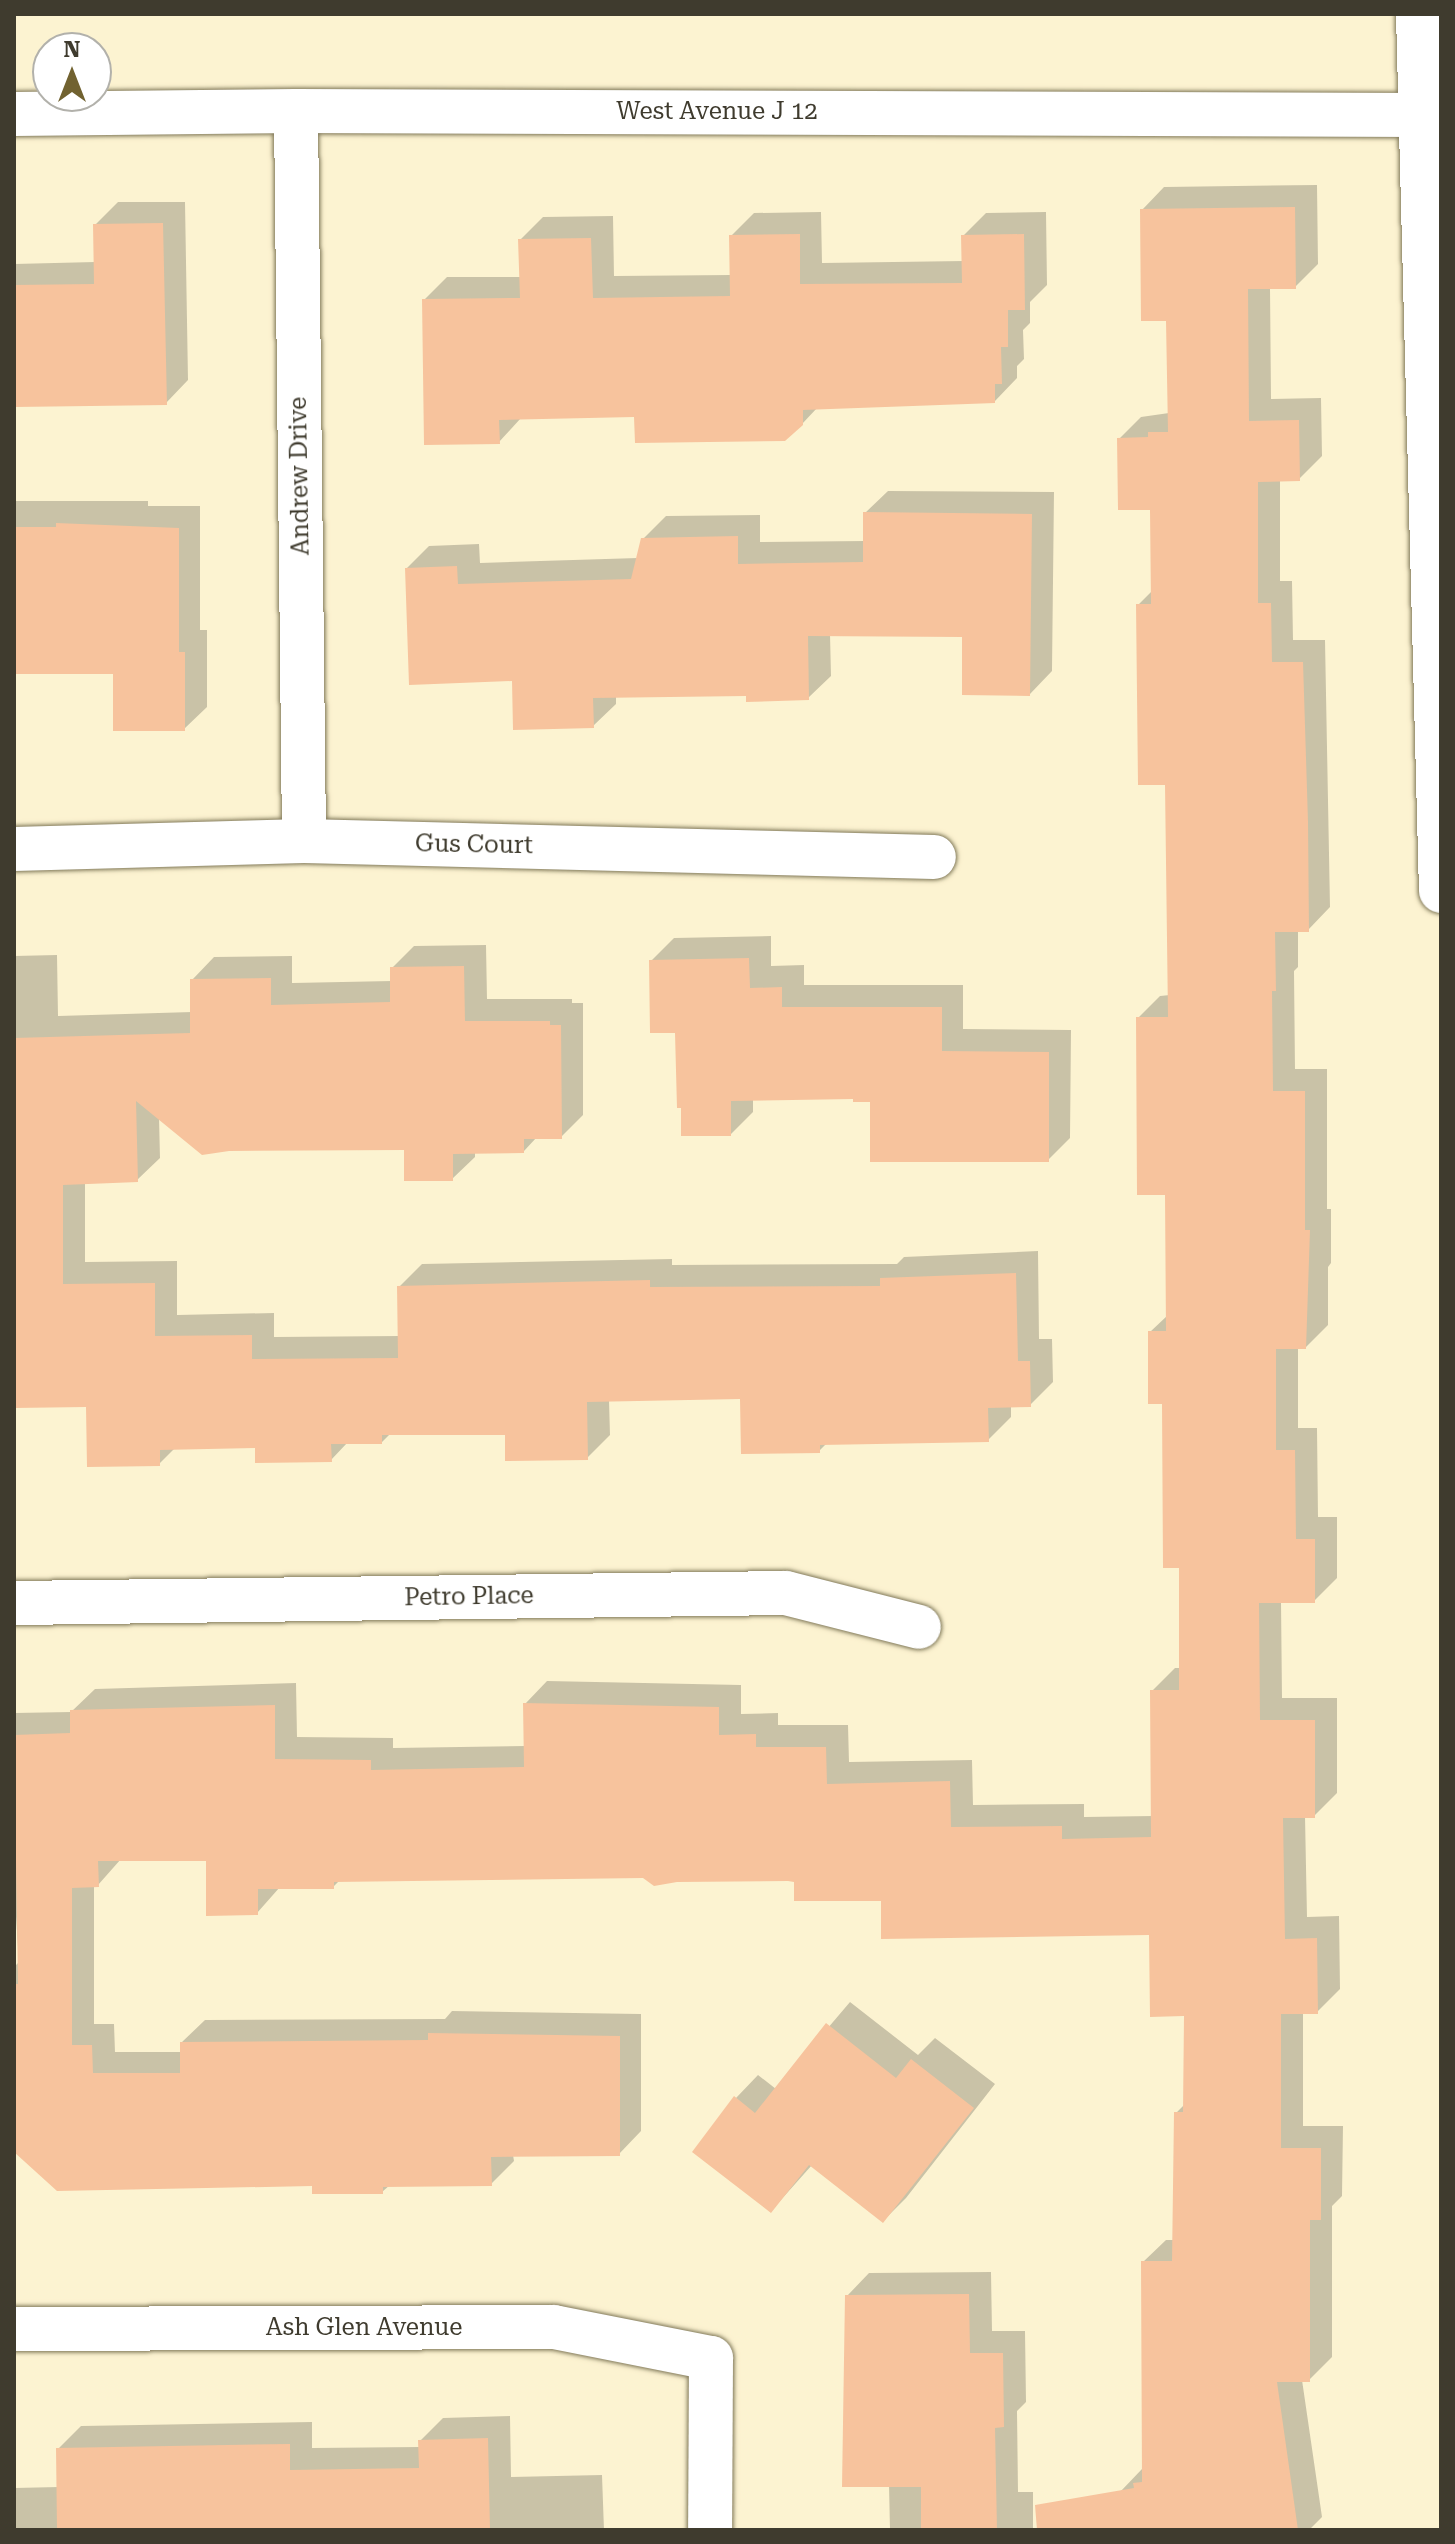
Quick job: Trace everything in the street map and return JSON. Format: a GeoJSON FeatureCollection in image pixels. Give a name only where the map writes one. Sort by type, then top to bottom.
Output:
{"type":"FeatureCollection","features":[{"type":"Feature","properties":{"kind":"street"},"geometry":{"type":"LineString","coordinates":[[1418,14],[1436,499],[1441,891]]}},
{"type":"Feature","properties":{"kind":"street","name":"West Avenue J 12"},"geometry":{"type":"LineString","coordinates":[[14,114],[296,111],[1421,115]]}},
{"type":"Feature","properties":{"kind":"street","name":"Andrew Drive"},"geometry":{"type":"LineString","coordinates":[[296,111],[304,841]]}},
{"type":"Feature","properties":{"kind":"street","name":"Gus Court"},"geometry":{"type":"LineString","coordinates":[[14,849],[304,841],[934,857]]}},
{"type":"Feature","properties":{"kind":"street","name":"Petro Place"},"geometry":{"type":"LineString","coordinates":[[14,1603],[786,1593],[919,1627]]}},
{"type":"Feature","properties":{"kind":"street","name":"Ash Glen Avenue"},"geometry":{"type":"LineString","coordinates":[[14,2329],[554,2327],[711,2358],[710,2530]]}},
{"type":"Feature","properties":{"kind":"building"},"geometry":{"type":"Polygon","coordinates":[[[1295,207],[1296,289],[1248,289],[1249,421],[1299,420],[1300,481],[1258,482],[1258,603],[1271,603],[1272,662],[1303,662],[1308,822],[1309,932],[1275,932],[1273,1091],[1305,1091],[1305,1230],[1310,1230],[1306,1349],[1276,1349],[1276,1450],[1295,1450],[1296,1539],[1315,1539],[1315,1603],[1259,1603],[1260,1720],[1315,1720],[1315,1818],[1283,1818],[1285,1939],[1317,1938],[1318,2014],[1281,2014],[1281,2148],[1321,2148],[1321,2220],[1310,2220],[1310,2382],[1277,2382],[1298,2530],[1037,2530],[1035,2505],[1134,2488],[1133,2483],[1142,2482],[1141,2261],[1172,2261],[1174,2112],[1183,2112],[1184,2016],[1150,2017],[1149,1935],[881,1939],[881,1901],[794,1901],[794,1882],[788,1881],[677,1882],[654,1886],[643,1878],[334,1882],[334,1889],[258,1889],[258,1915],[206,1916],[206,1861],[98,1861],[99,1887],[72,1888],[72,2045],[92,2045],[93,2073],[180,2073],[180,2042],[428,2040],[428,2033],[620,2036],[620,2156],[491,2157],[492,2186],[383,2187],[383,2194],[312,2194],[312,2186],[57,2191],[14,2152],[14,1984],[18,1984],[14,1735],[70,1733],[70,1710],[275,1705],[275,1759],[371,1760],[371,1770],[524,1767],[523,1703],[719,1707],[719,1735],[756,1734],[756,1747],[826,1747],[827,1784],[950,1781],[951,1827],[1062,1826],[1062,1839],[1151,1837],[1150,1690],[1179,1690],[1179,1568],[1163,1568],[1162,1404],[1148,1404],[1148,1331],[1166,1331],[1165,1195],[1137,1195],[1136,1017],[1168,1017],[1165,785],[1138,785],[1136,604],[1151,604],[1150,510],[1118,510],[1117,438],[1148,437],[1148,432],[1168,432],[1166,321],[1141,321],[1140,209],[1295,207]]]}},
{"type":"Feature","properties":{"kind":"building"},"geometry":{"type":"Polygon","coordinates":[[[163,223],[167,405],[14,407],[14,285],[94,284],[93,224],[163,223]]]}},
{"type":"Feature","properties":{"kind":"building"},"geometry":{"type":"Polygon","coordinates":[[[800,234],[800,284],[962,283],[961,235],[1024,234],[1025,310],[1008,310],[1008,347],[1001,347],[1002,384],[995,384],[995,403],[803,410],[803,425],[785,441],[635,443],[634,417],[499,420],[500,444],[424,445],[422,299],[520,298],[518,239],[591,238],[593,298],[730,296],[729,235],[800,234]]]}},
{"type":"Feature","properties":{"kind":"building"},"geometry":{"type":"Polygon","coordinates":[[[863,512],[1032,514],[1030,696],[962,695],[962,637],[808,636],[809,700],[746,702],[746,696],[593,698],[594,728],[513,730],[512,681],[409,685],[405,568],[457,566],[458,584],[631,579],[641,538],[738,536],[738,564],[863,562],[863,512]]]}},
{"type":"Feature","properties":{"kind":"building"},"geometry":{"type":"Polygon","coordinates":[[[56,523],[179,528],[179,652],[185,652],[185,731],[113,731],[113,674],[14,674],[14,527],[56,527],[56,523]]]}},
{"type":"Feature","properties":{"kind":"building"},"geometry":{"type":"Polygon","coordinates":[[[749,958],[750,988],[782,987],[782,1007],[942,1007],[942,1051],[1049,1052],[1049,1162],[870,1162],[870,1102],[853,1102],[853,1099],[731,1101],[731,1136],[681,1136],[675,1033],[650,1033],[649,960],[749,958]]]}},
{"type":"Feature","properties":{"kind":"building"},"geometry":{"type":"Polygon","coordinates":[[[464,966],[465,1021],[550,1021],[550,1025],[561,1025],[562,1139],[524,1139],[524,1153],[453,1154],[453,1181],[404,1181],[404,1150],[229,1151],[202,1155],[136,1101],[138,1182],[63,1185],[63,1284],[155,1283],[155,1336],[252,1335],[252,1359],[398,1358],[397,1286],[650,1280],[650,1287],[880,1286],[880,1278],[1016,1273],[1018,1361],[1030,1361],[1031,1407],[988,1408],[989,1442],[820,1445],[820,1453],[741,1454],[740,1399],[587,1402],[588,1460],[505,1461],[505,1435],[382,1435],[382,1444],[331,1444],[332,1462],[255,1463],[255,1448],[160,1450],[160,1466],[87,1467],[86,1407],[14,1408],[14,1038],[190,1033],[190,979],[271,978],[271,1005],[390,1002],[390,967],[464,966]]]}},
{"type":"Feature","properties":{"kind":"building"},"geometry":{"type":"Polygon","coordinates":[[[826,2023],[896,2078],[911,2059],[974,2108],[883,2223],[809,2165],[771,2213],[692,2152],[734,2096],[755,2113],[826,2023]]]}},
{"type":"Feature","properties":{"kind":"building"},"geometry":{"type":"Polygon","coordinates":[[[969,2294],[970,2353],[1003,2353],[1004,2427],[995,2428],[997,2530],[921,2530],[921,2487],[842,2487],[845,2295],[969,2294]]]}},
{"type":"Feature","properties":{"kind":"building"},"geometry":{"type":"Polygon","coordinates":[[[488,2438],[490,2530],[57,2530],[56,2448],[290,2444],[290,2470],[419,2468],[418,2440],[488,2438]]]}}]}
